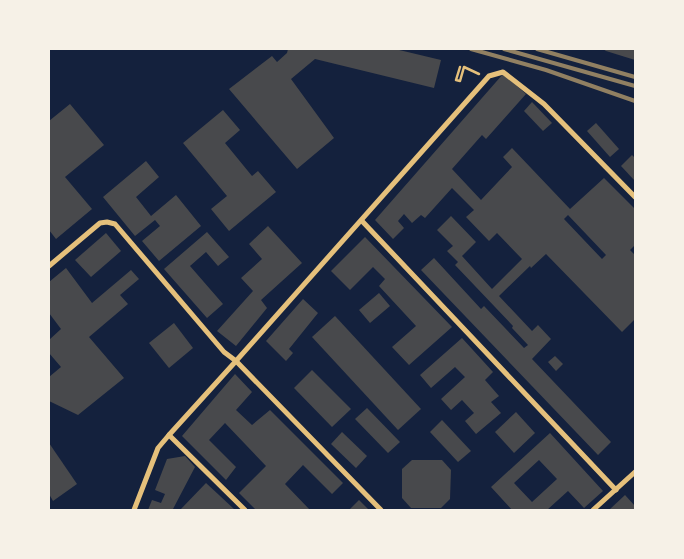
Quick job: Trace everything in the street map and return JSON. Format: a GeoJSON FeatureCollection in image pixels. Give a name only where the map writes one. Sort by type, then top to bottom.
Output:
{"type":"FeatureCollection","features":[{"type":"Feature","properties":{"kind":"street"},"geometry":{"type":"LineString","coordinates":[[134,510],[158,448],[169,434],[362,221],[489,76],[503,72],[544,104],[635,197]]}},
{"type":"Feature","properties":{"kind":"street"},"geometry":{"type":"LineString","coordinates":[[362,221],[616,490]]}},
{"type":"Feature","properties":{"kind":"street"},"geometry":{"type":"LineString","coordinates":[[49,266],[100,223],[115,224],[224,352],[236,361],[382,510]]}},
{"type":"Feature","properties":{"kind":"street"},"geometry":{"type":"LineString","coordinates":[[169,434],[245,510]]}},
{"type":"Feature","properties":{"kind":"street"},"geometry":{"type":"LineString","coordinates":[[593,510],[635,472]]}},
{"type":"Feature","properties":{"kind":"path"},"geometry":{"type":"LineString","coordinates":[[460,67],[456,80],[460,81],[464,67],[468,68]]}},
{"type":"Feature","properties":{"kind":"building"},"geometry":{"type":"Polygon","coordinates":[[[288,49],[395,49],[441,60],[434,88],[315,59],[291,79],[334,138],[297,169],[229,89],[272,56],[277,62],[287,53],[288,49]]]}},
{"type":"Feature","properties":{"kind":"building"},"geometry":{"type":"Polygon","coordinates":[[[603,49],[635,49],[635,60],[606,51],[603,49]]]}},
{"type":"Feature","properties":{"kind":"building"},"geometry":{"type":"Polygon","coordinates":[[[503,74],[526,94],[486,139],[482,135],[452,169],[481,200],[512,167],[503,157],[512,148],[570,209],[604,178],[635,209],[635,245],[630,250],[635,255],[635,319],[622,332],[546,254],[531,268],[530,266],[499,296],[532,331],[538,325],[551,339],[532,359],[611,442],[598,455],[421,270],[434,258],[481,309],[484,306],[524,348],[528,345],[512,328],[513,326],[455,265],[458,262],[447,251],[453,246],[437,230],[451,216],[476,242],[462,256],[492,289],[522,259],[497,233],[489,241],[466,217],[474,210],[452,188],[425,218],[421,215],[412,223],[404,214],[398,221],[404,228],[393,239],[375,220],[503,74]],[[568,215],[564,219],[602,259],[606,255],[568,215]]]}},
{"type":"Feature","properties":{"kind":"building"},"geometry":{"type":"Polygon","coordinates":[[[532,102],[552,123],[543,131],[524,111],[532,102]]]}},
{"type":"Feature","properties":{"kind":"building"},"geometry":{"type":"Polygon","coordinates":[[[70,104],[104,145],[65,177],[92,209],[56,239],[49,230],[49,121],[70,104]]]}},
{"type":"Feature","properties":{"kind":"building"},"geometry":{"type":"Polygon","coordinates":[[[223,110],[240,130],[225,143],[252,176],[258,171],[276,192],[229,231],[211,209],[227,196],[183,143],[223,110]]]}},
{"type":"Feature","properties":{"kind":"building"},"geometry":{"type":"Polygon","coordinates":[[[596,123],[619,149],[610,157],[587,131],[596,123]]]}},
{"type":"Feature","properties":{"kind":"building"},"geometry":{"type":"Polygon","coordinates":[[[632,155],[635,158],[635,181],[621,166],[632,155]]]}},
{"type":"Feature","properties":{"kind":"building"},"geometry":{"type":"Polygon","coordinates":[[[146,161],[159,177],[136,197],[151,216],[176,195],[201,226],[159,261],[142,241],[160,226],[155,220],[135,236],[103,197],[146,161]]]}},
{"type":"Feature","properties":{"kind":"building"},"geometry":{"type":"Polygon","coordinates":[[[268,226],[302,263],[261,300],[267,308],[236,346],[217,331],[253,291],[241,278],[262,259],[249,244],[268,226]]]}},
{"type":"Feature","properties":{"kind":"building"},"geometry":{"type":"Polygon","coordinates":[[[207,232],[229,257],[218,266],[206,252],[190,266],[223,304],[207,318],[164,269],[207,232]]]}},
{"type":"Feature","properties":{"kind":"building"},"geometry":{"type":"Polygon","coordinates":[[[106,233],[121,251],[91,277],[75,260],[106,233]]]}},
{"type":"Feature","properties":{"kind":"building"},"geometry":{"type":"Polygon","coordinates":[[[365,237],[452,327],[409,365],[392,347],[416,326],[379,286],[385,279],[373,267],[350,290],[331,271],[365,237]]]}},
{"type":"Feature","properties":{"kind":"building"},"geometry":{"type":"Polygon","coordinates":[[[66,268],[92,303],[131,270],[139,279],[120,295],[128,304],[89,337],[124,378],[78,415],[49,401],[49,377],[61,367],[49,353],[49,340],[61,329],[49,313],[49,282],[66,268]]]}},
{"type":"Feature","properties":{"kind":"building"},"geometry":{"type":"Polygon","coordinates":[[[379,293],[390,306],[370,323],[359,310],[379,293]]]}},
{"type":"Feature","properties":{"kind":"building"},"geometry":{"type":"Polygon","coordinates":[[[303,299],[318,313],[289,349],[293,353],[286,361],[266,341],[303,299]]]}},
{"type":"Feature","properties":{"kind":"building"},"geometry":{"type":"Polygon","coordinates":[[[335,316],[421,409],[398,430],[312,337],[335,316]]]}},
{"type":"Feature","properties":{"kind":"building"},"geometry":{"type":"Polygon","coordinates":[[[174,323],[193,348],[169,368],[149,343],[174,323]]]}},
{"type":"Feature","properties":{"kind":"building"},"geometry":{"type":"Polygon","coordinates":[[[462,338],[493,372],[485,380],[499,396],[491,402],[501,413],[476,434],[465,421],[474,413],[462,400],[451,410],[441,399],[465,377],[455,367],[431,388],[420,375],[462,338]]]}},
{"type":"Feature","properties":{"kind":"building"},"geometry":{"type":"Polygon","coordinates":[[[555,356],[563,364],[556,371],[548,362],[555,356]]]}},
{"type":"Feature","properties":{"kind":"building"},"geometry":{"type":"Polygon","coordinates":[[[312,370],[351,409],[332,427],[294,388],[312,370]]]}},
{"type":"Feature","properties":{"kind":"building"},"geometry":{"type":"Polygon","coordinates":[[[235,374],[252,392],[236,410],[252,425],[270,410],[343,483],[332,494],[303,465],[285,484],[310,510],[256,510],[239,493],[266,466],[225,423],[209,440],[236,467],[226,480],[182,436],[235,374]]]}},
{"type":"Feature","properties":{"kind":"building"},"geometry":{"type":"Polygon","coordinates":[[[367,408],[400,442],[388,453],[355,419],[367,408]]]}},
{"type":"Feature","properties":{"kind":"building"},"geometry":{"type":"Polygon","coordinates":[[[516,412],[535,433],[514,453],[495,432],[516,412]]]}},
{"type":"Feature","properties":{"kind":"building"},"geometry":{"type":"Polygon","coordinates":[[[442,420],[471,451],[458,462],[430,432],[442,420]]]}},
{"type":"Feature","properties":{"kind":"building"},"geometry":{"type":"Polygon","coordinates":[[[342,432],[367,456],[356,468],[331,444],[342,432]]]}},
{"type":"Feature","properties":{"kind":"building"},"geometry":{"type":"Polygon","coordinates":[[[550,433],[603,491],[584,508],[568,491],[547,510],[512,510],[491,487],[550,433]],[[539,460],[514,483],[532,502],[557,479],[539,460]]]}},
{"type":"Feature","properties":{"kind":"building"},"geometry":{"type":"Polygon","coordinates":[[[49,443],[77,484],[53,501],[49,494],[49,443]]]}},
{"type":"Feature","properties":{"kind":"building"},"geometry":{"type":"Polygon","coordinates":[[[185,456],[195,467],[173,509],[148,510],[152,500],[161,503],[165,494],[155,490],[167,459],[185,456]]]}},
{"type":"Feature","properties":{"kind":"building"},"geometry":{"type":"Polygon","coordinates":[[[412,460],[442,460],[451,470],[450,499],[441,508],[411,508],[402,498],[402,469],[412,460]]]}},
{"type":"Feature","properties":{"kind":"building"},"geometry":{"type":"Polygon","coordinates":[[[206,483],[219,495],[235,510],[180,510],[206,483]]]}},
{"type":"Feature","properties":{"kind":"building"},"geometry":{"type":"Polygon","coordinates":[[[625,495],[635,506],[635,510],[609,510],[625,495]]]}},
{"type":"Feature","properties":{"kind":"building"},"geometry":{"type":"Polygon","coordinates":[[[359,500],[369,510],[349,510],[359,500]]]}},
{"type":"Feature","properties":{"kind":"railway"},"geometry":{"type":"LineString","coordinates":[[471,49],[546,70],[635,101]]}},
{"type":"Feature","properties":{"kind":"railway"},"geometry":{"type":"LineString","coordinates":[[504,49],[635,86]]}},
{"type":"Feature","properties":{"kind":"railway"},"geometry":{"type":"LineString","coordinates":[[537,49],[635,77]]}}]}
